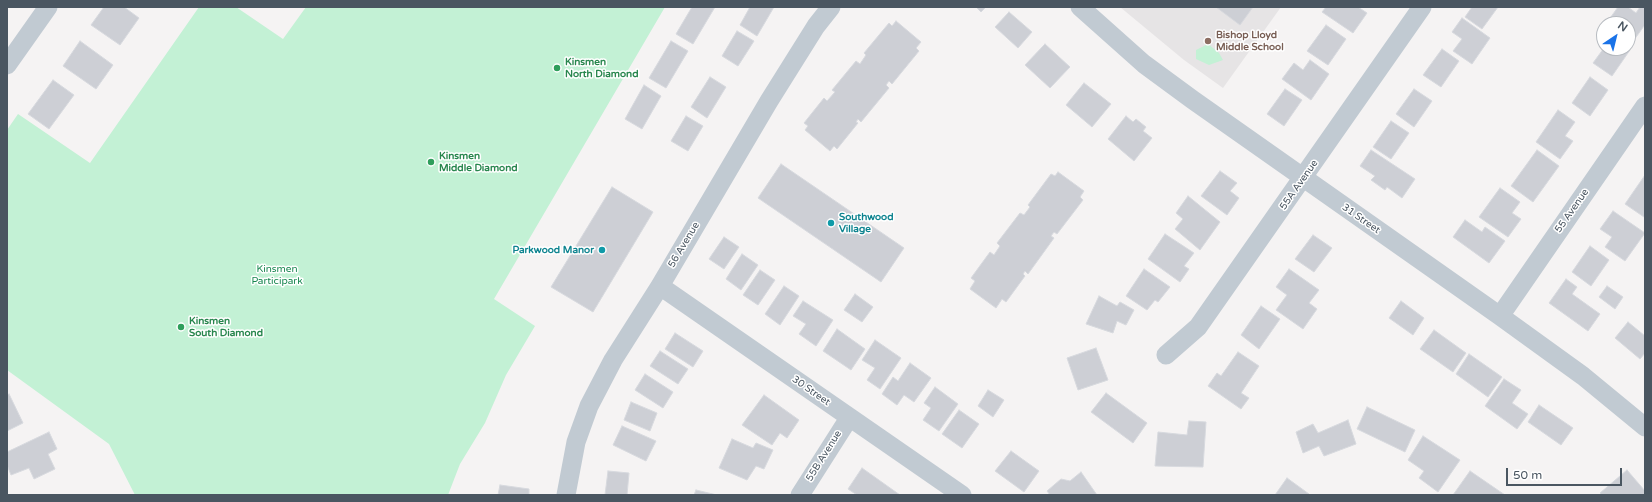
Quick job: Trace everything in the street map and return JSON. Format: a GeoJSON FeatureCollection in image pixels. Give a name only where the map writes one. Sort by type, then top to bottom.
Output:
{"type":"FeatureCollection","features":[{"type":"Feature","properties":{"kind":"street"},"geometry":{"type":"LineString","coordinates":[[7,65],[48,7]]}},
{"type":"Feature","properties":{"kind":"street","name":"56 Avenue"},"geometry":{"type":"LineString","coordinates":[[566,495],[576,442],[589,406],[613,360],[660,286],[769,101],[816,26],[831,7]]}},
{"type":"Feature","properties":{"kind":"street","name":"31 Street"},"geometry":{"type":"LineString","coordinates":[[1080,7],[1144,64],[1304,179],[1500,316],[1582,376],[1645,427]]}},
{"type":"Feature","properties":{"kind":"street","name":"55A Avenue"},"geometry":{"type":"LineString","coordinates":[[1166,355],[1198,327],[1304,179],[1422,7]]}},
{"type":"Feature","properties":{"kind":"street","name":"55 Avenue"},"geometry":{"type":"LineString","coordinates":[[1500,316],[1645,106]]}},
{"type":"Feature","properties":{"kind":"street","name":"30 Street"},"geometry":{"type":"LineString","coordinates":[[660,286],[962,495]]}},
{"type":"Feature","properties":{"kind":"street","name":"55B Avenue"},"geometry":{"type":"LineString","coordinates":[[800,495],[849,418]]}},
{"type":"Feature","properties":{"kind":"shaded area","name":"Bishop Lloyd Middle School"},"geometry":{"type":"Polygon","coordinates":[[[1120,7],[1281,7],[1223,88],[1184,60],[1120,7]]]}},
{"type":"Feature","properties":{"kind":"green space","name":"Kinsmen Participark"},"geometry":{"type":"Polygon","coordinates":[[[199,7],[236,7],[283,39],[306,7],[665,7],[494,299],[535,326],[506,375],[485,423],[460,464],[448,495],[135,495],[109,444],[7,370],[7,130],[18,114],[90,163],[199,7]]]}},
{"type":"Feature","properties":{"kind":"green space"},"geometry":{"type":"Polygon","coordinates":[[[1208,44],[1219,53],[1223,60],[1209,65],[1196,59],[1196,50],[1208,44]]]}},
{"type":"Feature","properties":{"kind":"building"},"geometry":{"type":"Polygon","coordinates":[[[104,7],[124,7],[139,18],[120,45],[91,25],[104,7]]]}},
{"type":"Feature","properties":{"kind":"building"},"geometry":{"type":"Polygon","coordinates":[[[692,7],[715,7],[693,44],[676,34],[692,7]]]}},
{"type":"Feature","properties":{"kind":"building"},"geometry":{"type":"Polygon","coordinates":[[[750,7],[774,7],[757,36],[740,25],[750,7]]]}},
{"type":"Feature","properties":{"kind":"building"},"geometry":{"type":"Polygon","coordinates":[[[976,7],[986,7],[981,12],[976,7]]]}},
{"type":"Feature","properties":{"kind":"building"},"geometry":{"type":"Polygon","coordinates":[[[1216,7],[1253,7],[1240,25],[1216,7]]]}},
{"type":"Feature","properties":{"kind":"building"},"geometry":{"type":"Polygon","coordinates":[[[1326,7],[1358,7],[1367,13],[1353,33],[1322,12],[1326,7]]]}},
{"type":"Feature","properties":{"kind":"building"},"geometry":{"type":"Polygon","coordinates":[[[1472,7],[1498,7],[1482,29],[1465,17],[1472,7]]]}},
{"type":"Feature","properties":{"kind":"building"},"geometry":{"type":"Polygon","coordinates":[[[1618,7],[1628,7],[1636,13],[1640,7],[1645,7],[1645,27],[1644,26],[1636,37],[1636,16],[1612,16],[1618,7]]]}},
{"type":"Feature","properties":{"kind":"building"},"geometry":{"type":"Polygon","coordinates":[[[1009,12],[1032,32],[1018,48],[995,27],[1009,12]]]}},
{"type":"Feature","properties":{"kind":"building"},"geometry":{"type":"Polygon","coordinates":[[[1462,18],[1490,38],[1472,64],[1453,51],[1462,39],[1452,32],[1462,18]]]}},
{"type":"Feature","properties":{"kind":"building"},"geometry":{"type":"Polygon","coordinates":[[[896,21],[921,42],[916,48],[919,51],[892,84],[889,81],[886,85],[889,88],[861,122],[858,119],[856,122],[858,123],[837,149],[834,146],[830,151],[805,130],[808,126],[804,123],[824,98],[827,101],[835,92],[832,90],[856,61],[860,64],[866,55],[864,53],[889,23],[892,26],[896,21]]]}},
{"type":"Feature","properties":{"kind":"building"},"geometry":{"type":"Polygon","coordinates":[[[1326,25],[1346,39],[1328,65],[1307,51],[1326,25]]]}},
{"type":"Feature","properties":{"kind":"building"},"geometry":{"type":"Polygon","coordinates":[[[737,31],[754,41],[738,66],[722,56],[737,31]]]}},
{"type":"Feature","properties":{"kind":"building"},"geometry":{"type":"Polygon","coordinates":[[[80,41],[113,65],[96,89],[63,66],[80,41]]]}},
{"type":"Feature","properties":{"kind":"building"},"geometry":{"type":"Polygon","coordinates":[[[671,41],[688,51],[666,88],[649,78],[671,41]]]}},
{"type":"Feature","properties":{"kind":"building"},"geometry":{"type":"Polygon","coordinates":[[[1045,44],[1070,67],[1050,88],[1025,65],[1045,44]]]}},
{"type":"Feature","properties":{"kind":"building"},"geometry":{"type":"Polygon","coordinates":[[[1442,49],[1459,61],[1441,87],[1423,75],[1442,49]]]}},
{"type":"Feature","properties":{"kind":"building"},"geometry":{"type":"Polygon","coordinates":[[[1598,56],[1626,56],[1612,76],[1593,63],[1598,56]]]}},
{"type":"Feature","properties":{"kind":"building"},"geometry":{"type":"Polygon","coordinates":[[[1310,60],[1329,74],[1311,100],[1282,79],[1294,63],[1303,70],[1310,60]]]}},
{"type":"Feature","properties":{"kind":"building"},"geometry":{"type":"Polygon","coordinates":[[[710,77],[726,87],[707,118],[691,107],[710,77]]]}},
{"type":"Feature","properties":{"kind":"building"},"geometry":{"type":"Polygon","coordinates":[[[1590,77],[1608,90],[1590,116],[1572,103],[1590,77]]]}},
{"type":"Feature","properties":{"kind":"building"},"geometry":{"type":"Polygon","coordinates":[[[53,80],[74,95],[49,129],[28,114],[53,80]]]}},
{"type":"Feature","properties":{"kind":"building"},"geometry":{"type":"Polygon","coordinates":[[[1084,83],[1111,104],[1092,127],[1066,105],[1084,83]]]}},
{"type":"Feature","properties":{"kind":"building"},"geometry":{"type":"Polygon","coordinates":[[[644,85],[661,96],[642,129],[625,119],[644,85]]]}},
{"type":"Feature","properties":{"kind":"building"},"geometry":{"type":"Polygon","coordinates":[[[1285,89],[1302,100],[1284,126],[1267,114],[1285,89]]]}},
{"type":"Feature","properties":{"kind":"building"},"geometry":{"type":"Polygon","coordinates":[[[1414,89],[1432,101],[1414,127],[1396,114],[1414,89]]]}},
{"type":"Feature","properties":{"kind":"building"},"geometry":{"type":"Polygon","coordinates":[[[1558,110],[1575,122],[1565,136],[1573,141],[1560,159],[1536,142],[1558,110]]]}},
{"type":"Feature","properties":{"kind":"building"},"geometry":{"type":"Polygon","coordinates":[[[686,116],[703,126],[688,151],[671,141],[686,116]]]}},
{"type":"Feature","properties":{"kind":"building"},"geometry":{"type":"Polygon","coordinates":[[[1126,116],[1133,122],[1136,119],[1146,127],[1143,131],[1152,138],[1134,161],[1108,139],[1126,116]]]}},
{"type":"Feature","properties":{"kind":"building"},"geometry":{"type":"Polygon","coordinates":[[[1391,121],[1409,133],[1391,159],[1373,147],[1391,121]]]}},
{"type":"Feature","properties":{"kind":"building"},"geometry":{"type":"Polygon","coordinates":[[[1371,150],[1415,179],[1402,198],[1387,187],[1385,190],[1371,180],[1375,176],[1360,166],[1371,150]]]}},
{"type":"Feature","properties":{"kind":"building"},"geometry":{"type":"Polygon","coordinates":[[[1537,150],[1559,166],[1533,202],[1511,186],[1537,150]]]}},
{"type":"Feature","properties":{"kind":"building","name":"Southwood Village"},"geometry":{"type":"Polygon","coordinates":[[[781,164],[904,248],[881,282],[758,198],[781,164]]]}},
{"type":"Feature","properties":{"kind":"building"},"geometry":{"type":"Polygon","coordinates":[[[1220,171],[1237,183],[1230,191],[1239,198],[1227,215],[1201,196],[1220,171]]]}},
{"type":"Feature","properties":{"kind":"building"},"geometry":{"type":"Polygon","coordinates":[[[1058,172],[1084,191],[1080,197],[1083,200],[1057,234],[1054,232],[1051,236],[1054,238],[1028,274],[1025,271],[1023,274],[1025,276],[1006,302],[1002,299],[996,308],[970,289],[975,281],[971,278],[990,252],[994,255],[1000,246],[997,243],[1020,213],[1024,215],[1030,207],[1028,205],[1051,174],[1055,176],[1058,172]]]}},
{"type":"Feature","properties":{"kind":"building"},"geometry":{"type":"Polygon","coordinates":[[[1645,175],[1645,216],[1644,217],[1625,204],[1645,175]]]}},
{"type":"Feature","properties":{"kind":"building","name":"Parkwood Manor"},"geometry":{"type":"Polygon","coordinates":[[[612,187],[653,212],[593,312],[551,287],[612,187]]]}},
{"type":"Feature","properties":{"kind":"building"},"geometry":{"type":"Polygon","coordinates":[[[1500,188],[1520,202],[1512,213],[1521,219],[1508,237],[1479,217],[1500,188]]]}},
{"type":"Feature","properties":{"kind":"building"},"geometry":{"type":"Polygon","coordinates":[[[1188,196],[1220,222],[1200,250],[1175,229],[1183,219],[1176,213],[1188,196]]]}},
{"type":"Feature","properties":{"kind":"building"},"geometry":{"type":"Polygon","coordinates":[[[1613,211],[1645,233],[1625,261],[1605,247],[1612,237],[1600,229],[1613,211]]]}},
{"type":"Feature","properties":{"kind":"building"},"geometry":{"type":"Polygon","coordinates":[[[1465,220],[1482,232],[1485,227],[1505,241],[1489,263],[1453,237],[1465,220]]]}},
{"type":"Feature","properties":{"kind":"building"},"geometry":{"type":"Polygon","coordinates":[[[1165,234],[1194,253],[1184,266],[1189,269],[1180,282],[1148,259],[1165,234]]]}},
{"type":"Feature","properties":{"kind":"building"},"geometry":{"type":"Polygon","coordinates":[[[1313,235],[1332,248],[1314,272],[1295,259],[1313,235]]]}},
{"type":"Feature","properties":{"kind":"building"},"geometry":{"type":"Polygon","coordinates":[[[724,237],[739,247],[724,269],[709,259],[724,237]]]}},
{"type":"Feature","properties":{"kind":"building"},"geometry":{"type":"Polygon","coordinates":[[[1590,246],[1609,260],[1591,286],[1572,272],[1590,246]]]}},
{"type":"Feature","properties":{"kind":"building"},"geometry":{"type":"Polygon","coordinates":[[[742,254],[758,265],[741,290],[726,279],[742,254]]]}},
{"type":"Feature","properties":{"kind":"building"},"geometry":{"type":"Polygon","coordinates":[[[1144,269],[1170,287],[1158,302],[1155,300],[1147,310],[1126,296],[1144,269]]]}},
{"type":"Feature","properties":{"kind":"building"},"geometry":{"type":"Polygon","coordinates":[[[1289,269],[1319,290],[1309,303],[1317,309],[1303,329],[1276,310],[1287,295],[1276,287],[1289,269]]]}},
{"type":"Feature","properties":{"kind":"building"},"geometry":{"type":"Polygon","coordinates":[[[760,270],[775,280],[758,305],[743,295],[760,270]]]}},
{"type":"Feature","properties":{"kind":"building"},"geometry":{"type":"Polygon","coordinates":[[[1566,279],[1577,287],[1572,294],[1600,314],[1588,331],[1549,303],[1566,279]]]}},
{"type":"Feature","properties":{"kind":"building"},"geometry":{"type":"Polygon","coordinates":[[[784,286],[799,296],[780,325],[765,314],[784,286]]]}},
{"type":"Feature","properties":{"kind":"building"},"geometry":{"type":"Polygon","coordinates":[[[1607,286],[1623,297],[1615,309],[1599,297],[1607,286]]]}},
{"type":"Feature","properties":{"kind":"building"},"geometry":{"type":"Polygon","coordinates":[[[855,294],[873,307],[862,322],[844,310],[855,294]]]}},
{"type":"Feature","properties":{"kind":"building"},"geometry":{"type":"Polygon","coordinates":[[[1099,296],[1117,306],[1120,302],[1134,310],[1126,325],[1117,321],[1113,333],[1086,324],[1099,296]]]}},
{"type":"Feature","properties":{"kind":"building"},"geometry":{"type":"Polygon","coordinates":[[[803,301],[833,320],[816,346],[799,334],[806,324],[793,316],[803,301]]]}},
{"type":"Feature","properties":{"kind":"building"},"geometry":{"type":"Polygon","coordinates":[[[1401,301],[1424,318],[1413,335],[1389,318],[1401,301]]]}},
{"type":"Feature","properties":{"kind":"building"},"geometry":{"type":"Polygon","coordinates":[[[1261,306],[1280,319],[1259,349],[1241,335],[1261,306]]]}},
{"type":"Feature","properties":{"kind":"building"},"geometry":{"type":"Polygon","coordinates":[[[1628,322],[1645,336],[1645,353],[1640,359],[1615,338],[1628,322]]]}},
{"type":"Feature","properties":{"kind":"building"},"geometry":{"type":"Polygon","coordinates":[[[837,329],[865,349],[851,370],[823,351],[837,329]]]}},
{"type":"Feature","properties":{"kind":"building"},"geometry":{"type":"Polygon","coordinates":[[[1434,330],[1466,353],[1453,372],[1420,349],[1434,330]]]}},
{"type":"Feature","properties":{"kind":"building"},"geometry":{"type":"Polygon","coordinates":[[[675,333],[703,351],[693,367],[665,349],[675,333]]]}},
{"type":"Feature","properties":{"kind":"building"},"geometry":{"type":"Polygon","coordinates":[[[875,340],[901,358],[880,389],[867,380],[875,368],[862,360],[875,340]]]}},
{"type":"Feature","properties":{"kind":"building"},"geometry":{"type":"Polygon","coordinates":[[[1096,348],[1108,380],[1078,390],[1067,358],[1096,348]]]}},
{"type":"Feature","properties":{"kind":"building"},"geometry":{"type":"Polygon","coordinates":[[[660,351],[688,369],[678,384],[650,366],[660,351]]]}},
{"type":"Feature","properties":{"kind":"building"},"geometry":{"type":"Polygon","coordinates":[[[1238,352],[1259,366],[1241,393],[1249,398],[1241,409],[1208,386],[1217,373],[1221,376],[1238,352]]]}},
{"type":"Feature","properties":{"kind":"building"},"geometry":{"type":"Polygon","coordinates":[[[1469,354],[1502,377],[1488,397],[1456,374],[1469,354]]]}},
{"type":"Feature","properties":{"kind":"building"},"geometry":{"type":"Polygon","coordinates":[[[910,363],[931,378],[914,402],[904,395],[897,405],[882,394],[893,377],[898,381],[910,363]]]}},
{"type":"Feature","properties":{"kind":"building"},"geometry":{"type":"Polygon","coordinates":[[[645,374],[673,392],[663,408],[635,390],[645,374]]]}},
{"type":"Feature","properties":{"kind":"building"},"geometry":{"type":"Polygon","coordinates":[[[1504,379],[1521,390],[1512,403],[1528,414],[1517,429],[1485,406],[1504,379]]]}},
{"type":"Feature","properties":{"kind":"building"},"geometry":{"type":"Polygon","coordinates":[[[935,387],[958,404],[939,431],[923,420],[931,408],[924,403],[935,387]]]}},
{"type":"Feature","properties":{"kind":"building"},"geometry":{"type":"Polygon","coordinates":[[[988,390],[1004,400],[993,417],[978,406],[988,390]]]}},
{"type":"Feature","properties":{"kind":"building"},"geometry":{"type":"Polygon","coordinates":[[[1106,393],[1147,423],[1133,443],[1091,412],[1106,393]]]}},
{"type":"Feature","properties":{"kind":"building"},"geometry":{"type":"Polygon","coordinates":[[[9,394],[23,423],[7,431],[7,396],[9,394]]]}},
{"type":"Feature","properties":{"kind":"building"},"geometry":{"type":"Polygon","coordinates":[[[764,395],[799,420],[787,438],[780,433],[772,445],[742,425],[764,395]]]}},
{"type":"Feature","properties":{"kind":"building"},"geometry":{"type":"Polygon","coordinates":[[[631,402],[657,413],[650,431],[624,420],[631,402]]]}},
{"type":"Feature","properties":{"kind":"building"},"geometry":{"type":"Polygon","coordinates":[[[1539,405],[1573,428],[1561,445],[1528,422],[1539,405]]]}},
{"type":"Feature","properties":{"kind":"building"},"geometry":{"type":"Polygon","coordinates":[[[1367,407],[1415,430],[1405,452],[1357,429],[1367,407]]]}},
{"type":"Feature","properties":{"kind":"building"},"geometry":{"type":"Polygon","coordinates":[[[959,410],[979,424],[962,448],[942,434],[959,410]]]}},
{"type":"Feature","properties":{"kind":"building"},"geometry":{"type":"Polygon","coordinates":[[[1348,420],[1356,444],[1324,456],[1319,446],[1303,453],[1296,432],[1313,424],[1318,433],[1348,420]]]}},
{"type":"Feature","properties":{"kind":"building"},"geometry":{"type":"Polygon","coordinates":[[[1189,421],[1206,422],[1203,467],[1155,466],[1158,432],[1187,435],[1189,421]]]}},
{"type":"Feature","properties":{"kind":"building"},"geometry":{"type":"Polygon","coordinates":[[[622,426],[656,441],[646,461],[613,445],[622,426]]]}},
{"type":"Feature","properties":{"kind":"building"},"geometry":{"type":"Polygon","coordinates":[[[49,432],[57,449],[48,454],[55,469],[34,479],[29,468],[11,475],[7,465],[7,452],[49,432]]]}},
{"type":"Feature","properties":{"kind":"building"},"geometry":{"type":"Polygon","coordinates":[[[1423,436],[1460,460],[1438,492],[1419,478],[1424,471],[1408,460],[1423,436]]]}},
{"type":"Feature","properties":{"kind":"building"},"geometry":{"type":"Polygon","coordinates":[[[732,439],[753,448],[756,443],[773,450],[764,469],[756,466],[747,480],[719,468],[732,439]]]}},
{"type":"Feature","properties":{"kind":"building"},"geometry":{"type":"Polygon","coordinates":[[[1011,451],[1039,471],[1024,492],[995,471],[1011,451]]]}},
{"type":"Feature","properties":{"kind":"building"},"geometry":{"type":"Polygon","coordinates":[[[862,468],[900,495],[857,495],[848,489],[862,468]]]}},
{"type":"Feature","properties":{"kind":"building"},"geometry":{"type":"Polygon","coordinates":[[[1627,470],[1645,491],[1645,495],[1602,495],[1600,493],[1627,470]]]}},
{"type":"Feature","properties":{"kind":"building"},"geometry":{"type":"Polygon","coordinates":[[[608,471],[629,473],[627,495],[605,495],[608,471]]]}},
{"type":"Feature","properties":{"kind":"building"},"geometry":{"type":"Polygon","coordinates":[[[1470,471],[1505,495],[1453,495],[1470,471]]]}},
{"type":"Feature","properties":{"kind":"building"},"geometry":{"type":"Polygon","coordinates":[[[1081,472],[1097,495],[1050,495],[1047,491],[1061,479],[1070,481],[1081,472]]]}},
{"type":"Feature","properties":{"kind":"building"},"geometry":{"type":"Polygon","coordinates":[[[1287,478],[1309,494],[1309,495],[1275,495],[1287,478]]]}},
{"type":"Feature","properties":{"kind":"building"},"geometry":{"type":"Polygon","coordinates":[[[500,485],[529,489],[529,495],[498,495],[500,485]]]}},
{"type":"Feature","properties":{"kind":"building"},"geometry":{"type":"Polygon","coordinates":[[[696,490],[717,495],[694,495],[696,490]]]}},
{"type":"Feature","properties":{"kind":"place","name":"Bishop Lloyd Middle School"},"geometry":{"type":"Point","coordinates":[1208,41]}},
{"type":"Feature","properties":{"kind":"place","name":"Kinsmen North Diamond"},"geometry":{"type":"Point","coordinates":[557,68]}},
{"type":"Feature","properties":{"kind":"place","name":"Kinsmen Middle Diamond"},"geometry":{"type":"Point","coordinates":[431,162]}},
{"type":"Feature","properties":{"kind":"place","name":"Southwood Village"},"geometry":{"type":"Point","coordinates":[831,223]}},
{"type":"Feature","properties":{"kind":"place","name":"Parkwood Manor"},"geometry":{"type":"Point","coordinates":[602,250]}},
{"type":"Feature","properties":{"kind":"place","name":"Kinsmen South Diamond"},"geometry":{"type":"Point","coordinates":[181,327]}}]}
